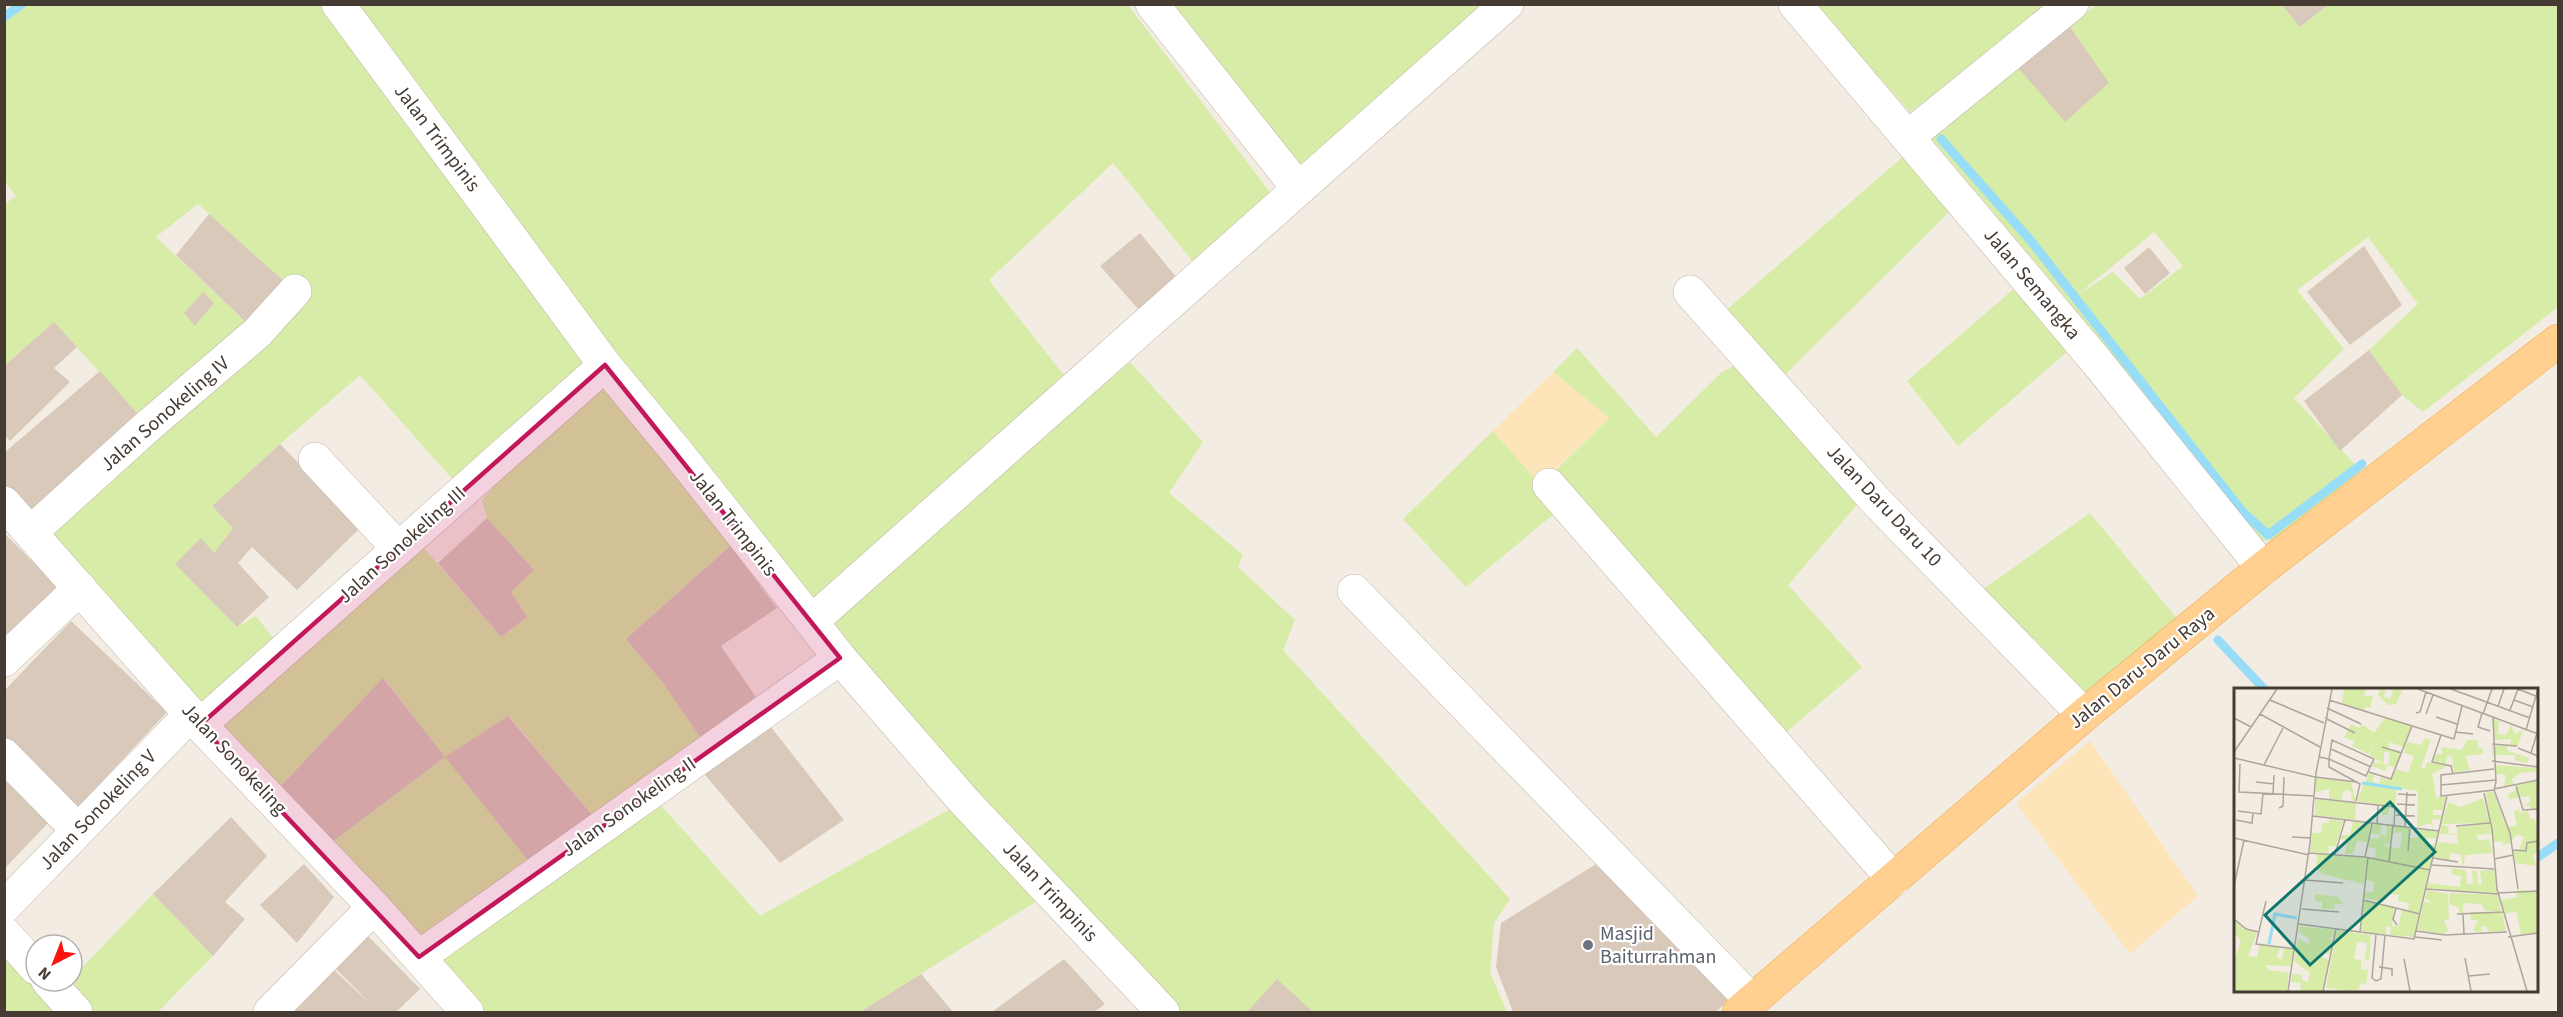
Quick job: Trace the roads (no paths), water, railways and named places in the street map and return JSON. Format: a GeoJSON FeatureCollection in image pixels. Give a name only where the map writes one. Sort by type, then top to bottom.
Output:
{"type":"FeatureCollection","features":[{"type":"Feature","properties":{"kind":"main road","name":"Jalan Daru-Daru Raya"},"geometry":{"type":"LineString","coordinates":[[1746,1007],[2084,715],[2263,568],[2559,341]]}},
{"type":"Feature","properties":{"kind":"street","name":"Jalan Trimpinis"},"geometry":{"type":"LineString","coordinates":[[338,4],[605,365],[840,658],[964,801],[1068,909],[1150,1009]]}},
{"type":"Feature","properties":{"kind":"street"},"geometry":{"type":"LineString","coordinates":[[1152,4],[1298,188]]}},
{"type":"Feature","properties":{"kind":"street"},"geometry":{"type":"LineString","coordinates":[[811,622],[1507,4]]}},
{"type":"Feature","properties":{"kind":"street","name":"Jalan Semangka"},"geometry":{"type":"LineString","coordinates":[[1795,4],[1909,136],[2097,362],[2263,568]]}},
{"type":"Feature","properties":{"kind":"street"},"geometry":{"type":"LineString","coordinates":[[1909,136],[2072,4]]}},
{"type":"Feature","properties":{"kind":"street","name":"Jalan Sonokeling IV"},"geometry":{"type":"LineString","coordinates":[[30,533],[148,426],[257,333],[295,291]]}},
{"type":"Feature","properties":{"kind":"street","name":"Jalan Daru Daru 10"},"geometry":{"type":"LineString","coordinates":[[1690,292],[1874,499],[2084,715]]}},
{"type":"Feature","properties":{"kind":"street","name":"Jalan Sonokeling III"},"geometry":{"type":"LineString","coordinates":[[196,720],[398,548],[605,365]]}},
{"type":"Feature","properties":{"kind":"street"},"geometry":{"type":"LineString","coordinates":[[315,459],[398,548]]}},
{"type":"Feature","properties":{"kind":"street"},"geometry":{"type":"LineString","coordinates":[[1548,485],[1894,880]]}},
{"type":"Feature","properties":{"kind":"street","name":"Jalan Sonokeling"},"geometry":{"type":"LineString","coordinates":[[4,503],[196,720],[374,907],[467,1012]]}},
{"type":"Feature","properties":{"kind":"street"},"geometry":{"type":"LineString","coordinates":[[4,660],[80,588]]}},
{"type":"Feature","properties":{"kind":"street"},"geometry":{"type":"LineString","coordinates":[[1354,591],[1746,1007]]}},
{"type":"Feature","properties":{"kind":"street","name":"Jalan Sonokeling II"},"geometry":{"type":"LineString","coordinates":[[418,957],[840,658]]}},
{"type":"Feature","properties":{"kind":"street","name":"Jalan Sonokeling V"},"geometry":{"type":"LineString","coordinates":[[4,907],[196,720]]}},
{"type":"Feature","properties":{"kind":"street"},"geometry":{"type":"LineString","coordinates":[[4,755],[66,818]]}},
{"type":"Feature","properties":{"kind":"street"},"geometry":{"type":"LineString","coordinates":[[270,1012],[374,907]]}},
{"type":"Feature","properties":{"kind":"street"},"geometry":{"type":"LineString","coordinates":[[4,933],[24,955]]}},
{"type":"Feature","properties":{"kind":"street"},"geometry":{"type":"LineString","coordinates":[[59,993],[76,1012]]}},
{"type":"Feature","properties":{"kind":"waterway"},"geometry":{"type":"LineString","coordinates":[[4,17],[22,4]]}},
{"type":"Feature","properties":{"kind":"waterway"},"geometry":{"type":"LineString","coordinates":[[1941,139],[2031,241],[2242,511],[2268,535],[2362,464]]}},
{"type":"Feature","properties":{"kind":"waterway"},"geometry":{"type":"LineString","coordinates":[[2218,640],[2263,688]]}},
{"type":"Feature","properties":{"kind":"waterway"},"geometry":{"type":"LineString","coordinates":[[2539,856],[2558,843]]}},
{"type":"Feature","properties":{"kind":"place","name":"Masjid Baiturrahman"},"geometry":{"type":"Point","coordinates":[1588,945]}}]}
